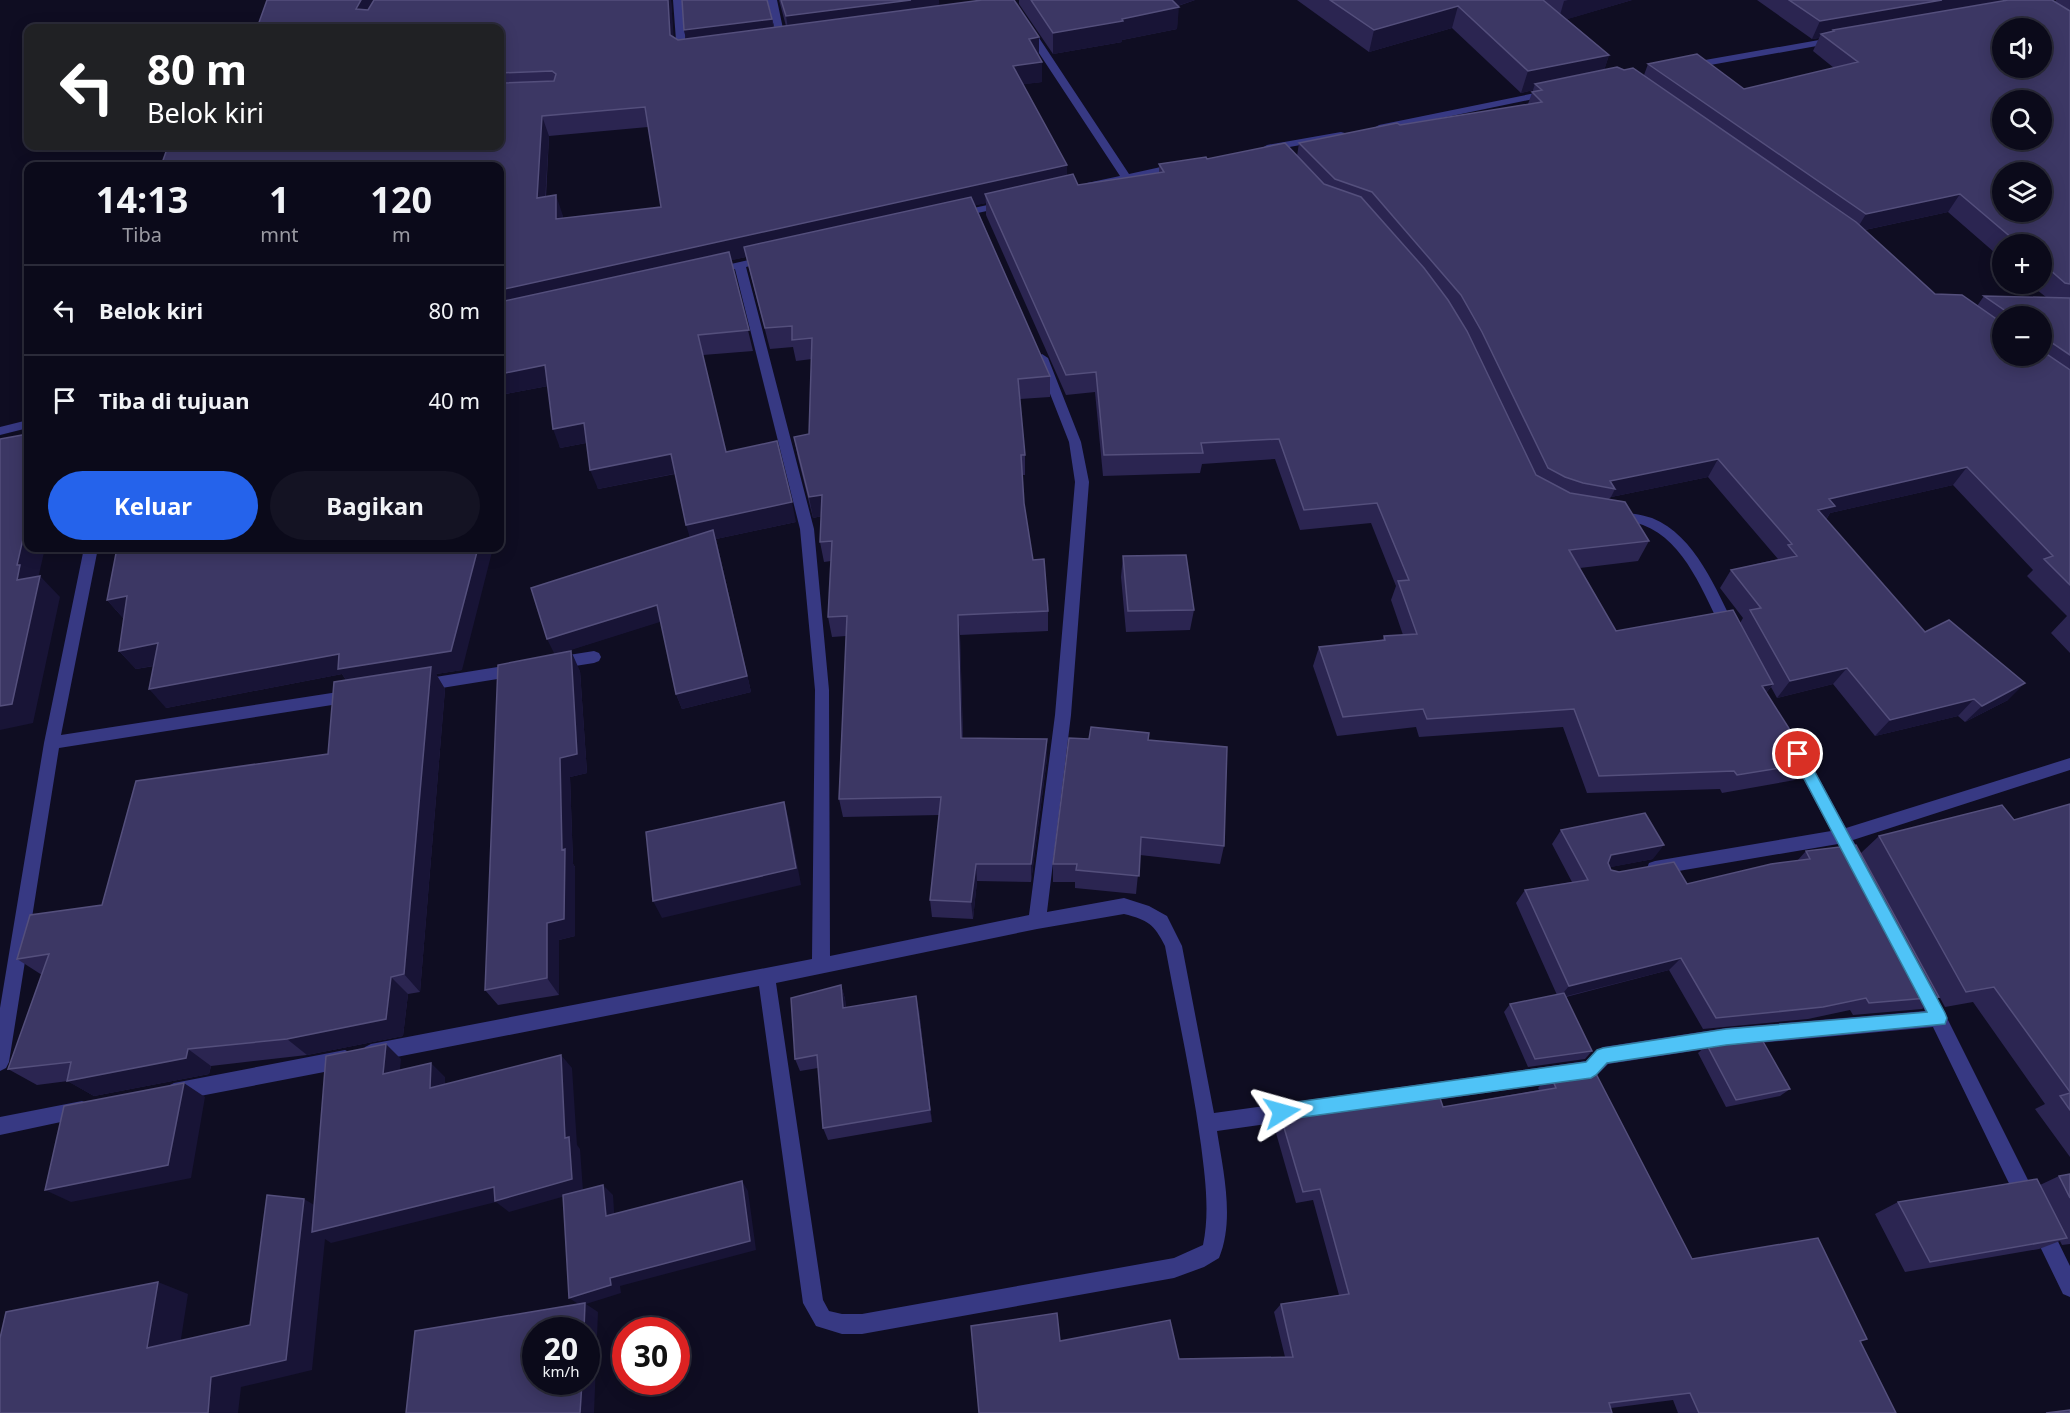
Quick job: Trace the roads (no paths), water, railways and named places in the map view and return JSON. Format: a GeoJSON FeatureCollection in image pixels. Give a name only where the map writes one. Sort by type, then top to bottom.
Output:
{"type":"FeatureCollection","features":[{"type":"Feature","properties":{"kind":"street"},"geometry":{"type":"LineString","coordinates":[[678,0],[682,54],[705,51]]}},
{"type":"Feature","properties":{"kind":"street"},"geometry":{"type":"LineString","coordinates":[[772,0],[783,40]]}},
{"type":"Feature","properties":{"kind":"street"},"geometry":{"type":"LineString","coordinates":[[1009,0],[1126,177]]}},
{"type":"Feature","properties":{"kind":"street"},"geometry":{"type":"LineString","coordinates":[[1004,12],[1016,10]]}},
{"type":"Feature","properties":{"kind":"street"},"geometry":{"type":"LineString","coordinates":[[1672,69],[1847,38]]}},
{"type":"Feature","properties":{"kind":"street"},"geometry":{"type":"LineString","coordinates":[[772,42],[795,39]]}},
{"type":"Feature","properties":{"kind":"street"},"geometry":{"type":"LineString","coordinates":[[1366,130],[1562,91]]}},
{"type":"Feature","properties":{"kind":"street"},"geometry":{"type":"LineString","coordinates":[[1252,151],[1355,132]]}},
{"type":"Feature","properties":{"kind":"street"},"geometry":{"type":"LineString","coordinates":[[1275,147],[1290,162]]}},
{"type":"Feature","properties":{"kind":"street"},"geometry":{"type":"LineString","coordinates":[[1080,187],[1195,163]]}},
{"type":"Feature","properties":{"kind":"street"},"geometry":{"type":"LineString","coordinates":[[953,215],[978,215],[1022,200]]}},
{"type":"Feature","properties":{"kind":"street"},"geometry":{"type":"LineString","coordinates":[[705,273],[773,257]]}},
{"type":"Feature","properties":{"kind":"street"},"geometry":{"type":"LineString","coordinates":[[740,265],[807,529],[822,690],[821,966]]}},
{"type":"Feature","properties":{"kind":"street"},"geometry":{"type":"LineString","coordinates":[[1037,348],[1065,412],[1075,442],[1082,482],[1063,715],[1037,921]]}},
{"type":"Feature","properties":{"kind":"street"},"geometry":{"type":"LineString","coordinates":[[0,431],[24,425]]}},
{"type":"Feature","properties":{"kind":"street"},"geometry":{"type":"LineString","coordinates":[[1597,513],[1650,522],[1674,537],[1696,568],[1736,640]]}},
{"type":"Feature","properties":{"kind":"street"},"geometry":{"type":"LineString","coordinates":[[0,1062],[52,743],[90,552]]}},
{"type":"Feature","properties":{"kind":"street"},"geometry":{"type":"LineString","coordinates":[[406,687],[594,657]]}},
{"type":"Feature","properties":{"kind":"street"},"geometry":{"type":"LineString","coordinates":[[52,743],[370,693]]}},
{"type":"Feature","properties":{"kind":"street"},"geometry":{"type":"LineString","coordinates":[[1786,733],[1864,877]]}},
{"type":"Feature","properties":{"kind":"street"},"geometry":{"type":"LineString","coordinates":[[1643,870],[1843,836],[2070,764]]}},
{"type":"Feature","properties":{"kind":"street"},"geometry":{"type":"LineString","coordinates":[[163,1094],[766,977],[1037,921],[1124,906],[1143,911],[1161,921],[1173,946],[1207,1123],[1217,1209],[1216,1235],[1212,1251],[1197,1260],[1174,1268],[862,1324],[842,1324],[823,1319],[813,1303],[766,977]]}},
{"type":"Feature","properties":{"kind":"street"},"geometry":{"type":"LineString","coordinates":[[1912,968],[1939,1018],[2070,1287]]}},
{"type":"Feature","properties":{"kind":"street"},"geometry":{"type":"LineString","coordinates":[[1207,1123],[1591,1070],[1603,1056],[1726,1037],[1939,1018]]}},
{"type":"Feature","properties":{"kind":"street"},"geometry":{"type":"LineString","coordinates":[[0,1126],[105,1105]]}}]}
